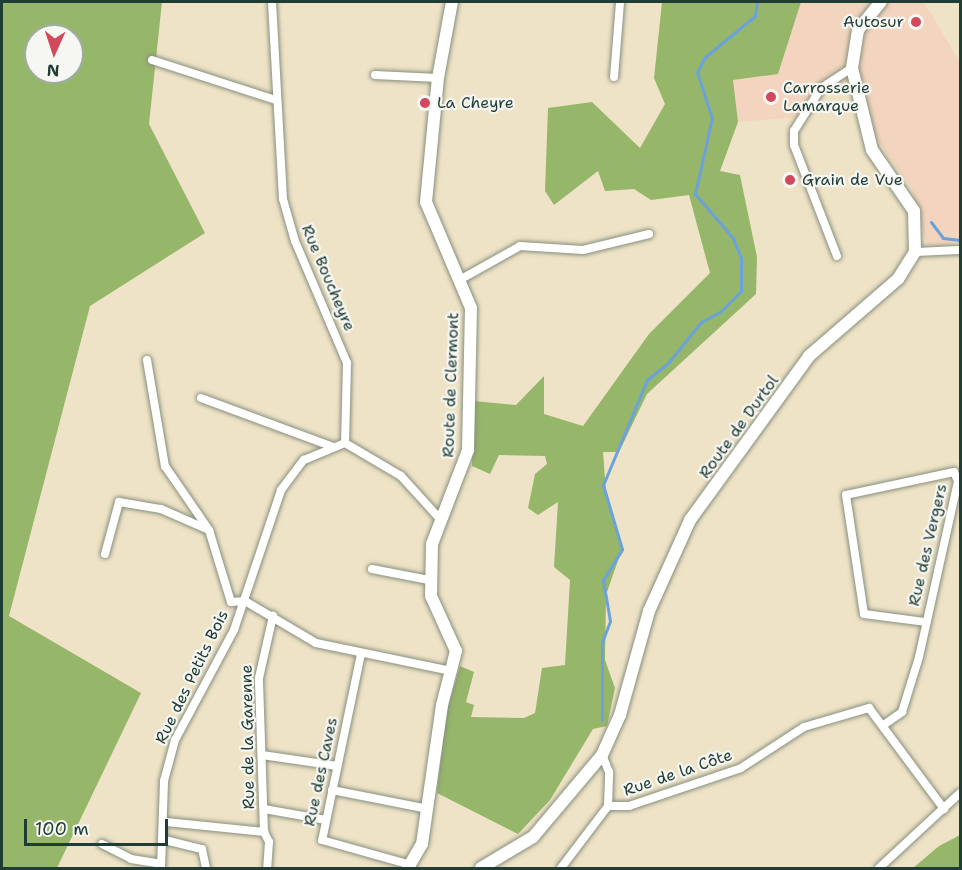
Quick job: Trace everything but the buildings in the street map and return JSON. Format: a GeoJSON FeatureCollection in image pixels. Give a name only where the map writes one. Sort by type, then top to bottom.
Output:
{"type":"FeatureCollection","features":[{"type":"Feature","properties":{"kind":"street","name":"Rue Boucheyre"},"geometry":{"type":"LineString","coordinates":[[272,2],[276,100],[287,217],[347,363],[345,442]]}},
{"type":"Feature","properties":{"kind":"street","name":"Route de Clermont"},"geometry":{"type":"LineString","coordinates":[[409,867],[422,844],[455,642],[434,605],[429,580],[440,519],[457,489],[468,450],[471,326],[462,278],[435,233],[426,202],[438,78],[452,2]]}},
{"type":"Feature","properties":{"kind":"street"},"geometry":{"type":"LineString","coordinates":[[614,76],[620,2]]}},
{"type":"Feature","properties":{"kind":"street"},"geometry":{"type":"LineString","coordinates":[[881,2],[858,30],[852,68],[872,150],[914,211],[915,252],[960,250]]}},
{"type":"Feature","properties":{"kind":"street"},"geometry":{"type":"LineString","coordinates":[[152,60],[276,100]]}},
{"type":"Feature","properties":{"kind":"street"},"geometry":{"type":"LineString","coordinates":[[837,256],[794,145],[794,131],[821,88],[852,68]]}},
{"type":"Feature","properties":{"kind":"street"},"geometry":{"type":"LineString","coordinates":[[375,75],[438,78]]}},
{"type":"Feature","properties":{"kind":"street"},"geometry":{"type":"LineString","coordinates":[[462,278],[520,246],[591,249],[649,234]]}},
{"type":"Feature","properties":{"kind":"street","name":"Route de Durtol"},"geometry":{"type":"LineString","coordinates":[[481,868],[533,837],[602,756],[620,715],[649,611],[690,520],[809,356],[898,279],[915,252]]}},
{"type":"Feature","properties":{"kind":"street"},"geometry":{"type":"LineString","coordinates":[[147,360],[165,466],[209,530],[226,596],[231,602],[245,601],[316,643],[451,671]]}},
{"type":"Feature","properties":{"kind":"street"},"geometry":{"type":"LineString","coordinates":[[201,398],[331,446]]}},
{"type":"Feature","properties":{"kind":"street"},"geometry":{"type":"LineString","coordinates":[[345,442],[401,476],[440,519]]}},
{"type":"Feature","properties":{"kind":"street","name":"Rue des Petits Bois"},"geometry":{"type":"LineString","coordinates":[[161,866],[166,822],[164,782],[175,740],[245,601],[281,490],[304,460],[331,446],[345,442]]}},
{"type":"Feature","properties":{"kind":"street","name":"Rue des Vergers"},"geometry":{"type":"LineString","coordinates":[[885,724],[902,712],[926,622],[958,476],[948,472],[846,495],[864,614],[926,622]]}},
{"type":"Feature","properties":{"kind":"street"},"geometry":{"type":"LineString","coordinates":[[105,554],[119,502],[161,508],[209,530]]}},
{"type":"Feature","properties":{"kind":"street"},"geometry":{"type":"LineString","coordinates":[[372,569],[429,580]]}},
{"type":"Feature","properties":{"kind":"street","name":"Rue de la Garenne"},"geometry":{"type":"LineString","coordinates":[[166,822],[264,832],[260,678],[273,616]]}},
{"type":"Feature","properties":{"kind":"street","name":"Rue des Caves"},"geometry":{"type":"LineString","coordinates":[[362,654],[326,820],[325,845],[409,867]]}},
{"type":"Feature","properties":{"kind":"street","name":"Rue de la Côte"},"geometry":{"type":"LineString","coordinates":[[608,806],[629,806],[741,768],[804,727],[849,711],[869,708],[885,724],[944,809]]}},
{"type":"Feature","properties":{"kind":"street"},"geometry":{"type":"LineString","coordinates":[[262,755],[337,766]]}},
{"type":"Feature","properties":{"kind":"street"},"geometry":{"type":"LineString","coordinates":[[561,868],[608,806],[609,772],[602,756]]}},
{"type":"Feature","properties":{"kind":"street"},"geometry":{"type":"LineString","coordinates":[[332,790],[428,809]]}},
{"type":"Feature","properties":{"kind":"street"},"geometry":{"type":"LineString","coordinates":[[879,868],[960,793]]}},
{"type":"Feature","properties":{"kind":"street"},"geometry":{"type":"LineString","coordinates":[[264,809],[326,820]]}},
{"type":"Feature","properties":{"kind":"street"},"geometry":{"type":"LineString","coordinates":[[264,832],[269,842],[267,868]]}},
{"type":"Feature","properties":{"kind":"street"},"geometry":{"type":"LineString","coordinates":[[165,840],[202,849],[206,868]]}},
{"type":"Feature","properties":{"kind":"street"},"geometry":{"type":"LineString","coordinates":[[102,844],[131,859],[161,866]]}},
{"type":"Feature","properties":{"kind":"shaded area"},"geometry":{"type":"Polygon","coordinates":[[[801,2],[924,2],[960,62],[960,239],[940,247],[927,244],[912,189],[876,138],[864,80],[829,88],[811,116],[738,122],[733,79],[778,73],[801,2]]]}},
{"type":"Feature","properties":{"kind":"green space"},"geometry":{"type":"Polygon","coordinates":[[[2,2],[162,2],[149,124],[205,233],[90,306],[9,616],[141,693],[57,868],[2,868],[2,2]]]}},
{"type":"Feature","properties":{"kind":"green space"},"geometry":{"type":"Polygon","coordinates":[[[662,2],[801,2],[778,74],[733,80],[738,122],[720,171],[740,175],[757,257],[756,294],[647,394],[619,452],[603,452],[606,492],[622,549],[606,595],[605,660],[615,688],[607,726],[593,729],[550,800],[518,834],[437,793],[446,713],[460,666],[474,672],[466,702],[474,705],[471,717],[524,718],[535,713],[542,668],[565,665],[570,580],[554,567],[558,502],[538,515],[528,508],[535,474],[547,464],[545,456],[499,455],[490,474],[472,466],[474,401],[516,405],[544,376],[544,414],[583,426],[649,334],[710,273],[689,195],[651,200],[634,189],[605,191],[598,171],[554,205],[545,191],[548,108],[592,102],[640,148],[665,104],[654,78],[662,2]]]}},
{"type":"Feature","properties":{"kind":"green space"},"geometry":{"type":"Polygon","coordinates":[[[960,835],[960,868],[913,868],[939,846],[960,835]]]}},
{"type":"Feature","properties":{"kind":"waterway"},"geometry":{"type":"LineString","coordinates":[[602,720],[602,642],[610,621],[603,580],[622,549],[603,485],[647,380],[668,363],[701,322],[720,312],[741,291],[741,258],[733,238],[695,194],[712,118],[697,72],[705,57],[755,16],[757,2]]}},
{"type":"Feature","properties":{"kind":"waterway"},"geometry":{"type":"LineString","coordinates":[[931,222],[943,238],[960,240]]}},
{"type":"Feature","properties":{"kind":"place","name":"Autosur"},"geometry":{"type":"Point","coordinates":[916,22]}},
{"type":"Feature","properties":{"kind":"place","name":"Carrosserie Lamarque"},"geometry":{"type":"Point","coordinates":[771,97]}},
{"type":"Feature","properties":{"kind":"place","name":"La Cheyre"},"geometry":{"type":"Point","coordinates":[425,103]}},
{"type":"Feature","properties":{"kind":"place","name":"Grain de Vue"},"geometry":{"type":"Point","coordinates":[790,180]}}]}
